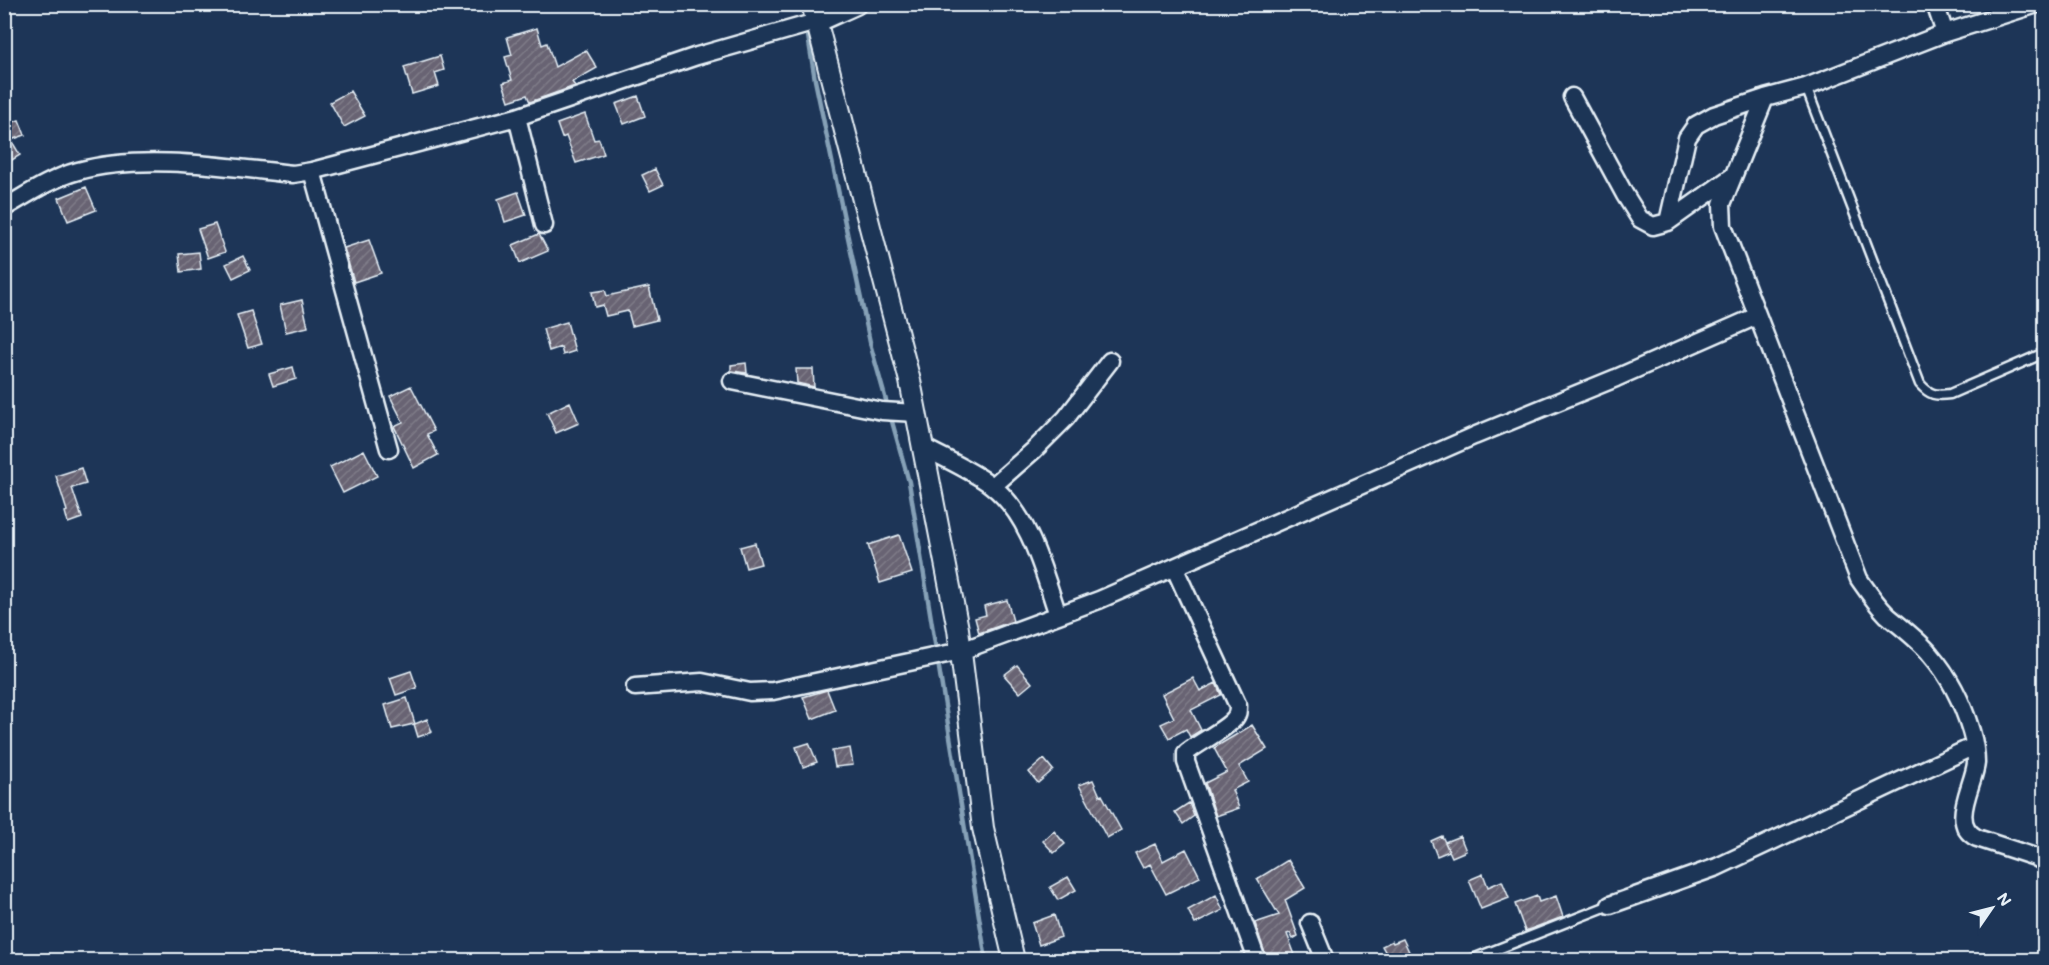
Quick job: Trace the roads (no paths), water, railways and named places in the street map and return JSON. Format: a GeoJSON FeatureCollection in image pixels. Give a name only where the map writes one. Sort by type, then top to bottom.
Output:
{"type":"FeatureCollection","features":[{"type":"Feature","properties":{"kind":"street"},"geometry":{"type":"LineString","coordinates":[[4,208],[53,180],[80,170],[121,164],[173,162],[293,174],[312,171],[517,117],[698,56],[814,13],[855,4]]}},
{"type":"Feature","properties":{"kind":"street"},"geometry":{"type":"LineString","coordinates":[[1935,4],[1946,33]]}},
{"type":"Feature","properties":{"kind":"street"},"geometry":{"type":"LineString","coordinates":[[1668,222],[1687,138],[1696,125],[1713,115],[1806,87],[1946,33],[2037,4]]}},
{"type":"Feature","properties":{"kind":"street"},"geometry":{"type":"LineString","coordinates":[[814,13],[910,381],[912,413],[923,447],[948,653],[983,828],[1014,960]]}},
{"type":"Feature","properties":{"kind":"street"},"geometry":{"type":"LineString","coordinates":[[1572,97],[1640,219],[1653,226],[1668,222],[1732,176]]}},
{"type":"Feature","properties":{"kind":"street"},"geometry":{"type":"LineString","coordinates":[[1765,98],[1722,204],[1723,226],[1859,579],[1873,599],[1931,654],[1952,684],[1966,713],[1976,764],[1964,814],[1965,826],[1970,834],[2044,862]]}},
{"type":"Feature","properties":{"kind":"street"},"geometry":{"type":"LineString","coordinates":[[517,117],[544,225]]}},
{"type":"Feature","properties":{"kind":"street"},"geometry":{"type":"LineString","coordinates":[[312,171],[389,449]]}},
{"type":"Feature","properties":{"kind":"street"},"geometry":{"type":"LineString","coordinates":[[635,687],[702,682],[750,692],[773,691],[948,653],[1099,600],[1474,436],[1616,378],[1757,316]]}},
{"type":"Feature","properties":{"kind":"street"},"geometry":{"type":"LineString","coordinates":[[993,486],[1066,418],[1110,362]]}},
{"type":"Feature","properties":{"kind":"street"},"geometry":{"type":"LineString","coordinates":[[732,381],[882,411],[912,413]]}},
{"type":"Feature","properties":{"kind":"street"},"geometry":{"type":"LineString","coordinates":[[923,447],[993,486],[1010,504],[1032,543],[1058,615]]}},
{"type":"Feature","properties":{"kind":"street"},"geometry":{"type":"LineString","coordinates":[[1174,567],[1238,706],[1238,713],[1234,720],[1186,753],[1186,762],[1257,960]]}},
{"type":"Feature","properties":{"kind":"street"},"geometry":{"type":"LineString","coordinates":[[1610,905],[1717,867],[1974,746]]}},
{"type":"Feature","properties":{"kind":"street"},"geometry":{"type":"LineString","coordinates":[[1310,924],[1325,960]]}},
{"type":"Feature","properties":{"kind":"lane"},"geometry":{"type":"LineString","coordinates":[[1806,87],[1920,384],[1928,393],[1950,394],[2044,353]]}},
{"type":"Feature","properties":{"kind":"lane"},"geometry":{"type":"LineString","coordinates":[[1470,960],[1610,905]]}},
{"type":"Feature","properties":{"kind":"waterway"},"geometry":{"type":"LineString","coordinates":[[798,4],[799,8]]}},
{"type":"Feature","properties":{"kind":"waterway"},"geometry":{"type":"LineString","coordinates":[[808,36],[815,80],[871,347],[909,482],[986,960]]}}]}
